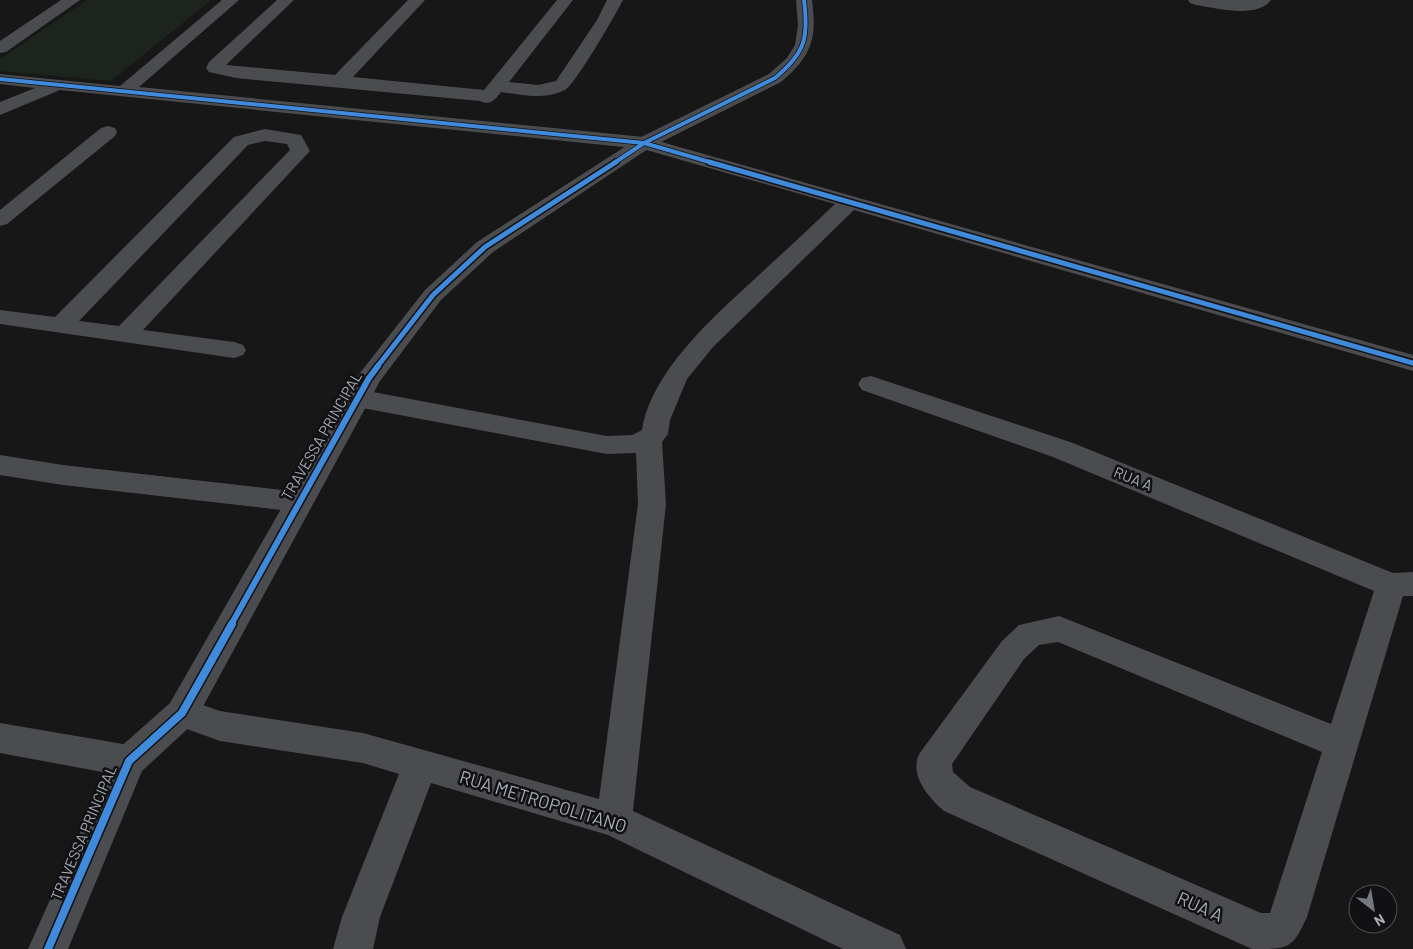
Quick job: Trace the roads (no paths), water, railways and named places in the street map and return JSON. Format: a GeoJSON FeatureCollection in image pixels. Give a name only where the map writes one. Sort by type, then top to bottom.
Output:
{"type":"FeatureCollection","features":[{"type":"Feature","properties":{"kind":"street"},"geometry":{"type":"LineString","coordinates":[[0,48],[72,0]]}},
{"type":"Feature","properties":{"kind":"street"},"geometry":{"type":"LineString","coordinates":[[124,92],[231,0]]}},
{"type":"Feature","properties":{"kind":"street"},"geometry":{"type":"LineString","coordinates":[[286,0],[215,68],[236,73],[339,81],[492,91],[545,91],[562,85],[605,20],[615,0]]}},
{"type":"Feature","properties":{"kind":"street"},"geometry":{"type":"LineString","coordinates":[[339,81],[417,0]]}},
{"type":"Feature","properties":{"kind":"street"},"geometry":{"type":"LineString","coordinates":[[467,126],[492,91],[565,0]]}},
{"type":"Feature","properties":{"kind":"street","name":"TRAVESSA PRINCIPAL"},"geometry":{"type":"LineString","coordinates":[[48,949],[129,761],[182,713],[369,378],[433,295],[485,247],[644,143],[775,78],[792,64],[802,50],[806,32],[804,0]]}},
{"type":"Feature","properties":{"kind":"street"},"geometry":{"type":"LineString","coordinates":[[1196,0],[1245,6],[1263,0]]}},
{"type":"Feature","properties":{"kind":"street"},"geometry":{"type":"LineString","coordinates":[[0,79],[644,143],[1413,363]]}},
{"type":"Feature","properties":{"kind":"street"},"geometry":{"type":"LineString","coordinates":[[0,109],[58,85]]}},
{"type":"Feature","properties":{"kind":"street"},"geometry":{"type":"LineString","coordinates":[[0,220],[108,132]]}},
{"type":"Feature","properties":{"kind":"street"},"geometry":{"type":"LineString","coordinates":[[60,326],[241,141],[265,135],[294,140],[300,151],[124,335]]}},
{"type":"Feature","properties":{"kind":"street"},"geometry":{"type":"LineString","coordinates":[[358,398],[607,445],[635,445],[649,440],[655,434],[657,420],[676,377],[704,342],[850,201]]}},
{"type":"Feature","properties":{"kind":"street"},"geometry":{"type":"LineString","coordinates":[[0,317],[234,350]]}},
{"type":"Feature","properties":{"kind":"street","name":"RUA A"},"geometry":{"type":"LineString","coordinates":[[871,384],[1063,450],[1402,585],[1341,744],[1284,926],[1279,932],[1260,933],[957,799],[944,790],[935,774],[934,761],[1013,650],[1030,634],[1059,629],[1341,744]]}},
{"type":"Feature","properties":{"kind":"street"},"geometry":{"type":"LineString","coordinates":[[614,820],[652,504],[649,440]]}},
{"type":"Feature","properties":{"kind":"street"},"geometry":{"type":"LineString","coordinates":[[0,464],[63,474],[299,502]]}},
{"type":"Feature","properties":{"kind":"street","name":"RUA METROPOLITANO"},"geometry":{"type":"LineString","coordinates":[[182,713],[220,726],[364,748],[614,820],[886,949]]}},
{"type":"Feature","properties":{"kind":"street"},"geometry":{"type":"LineString","coordinates":[[0,738],[129,761]]}},
{"type":"Feature","properties":{"kind":"street"},"geometry":{"type":"LineString","coordinates":[[353,949],[361,917],[420,765]]}}]}
